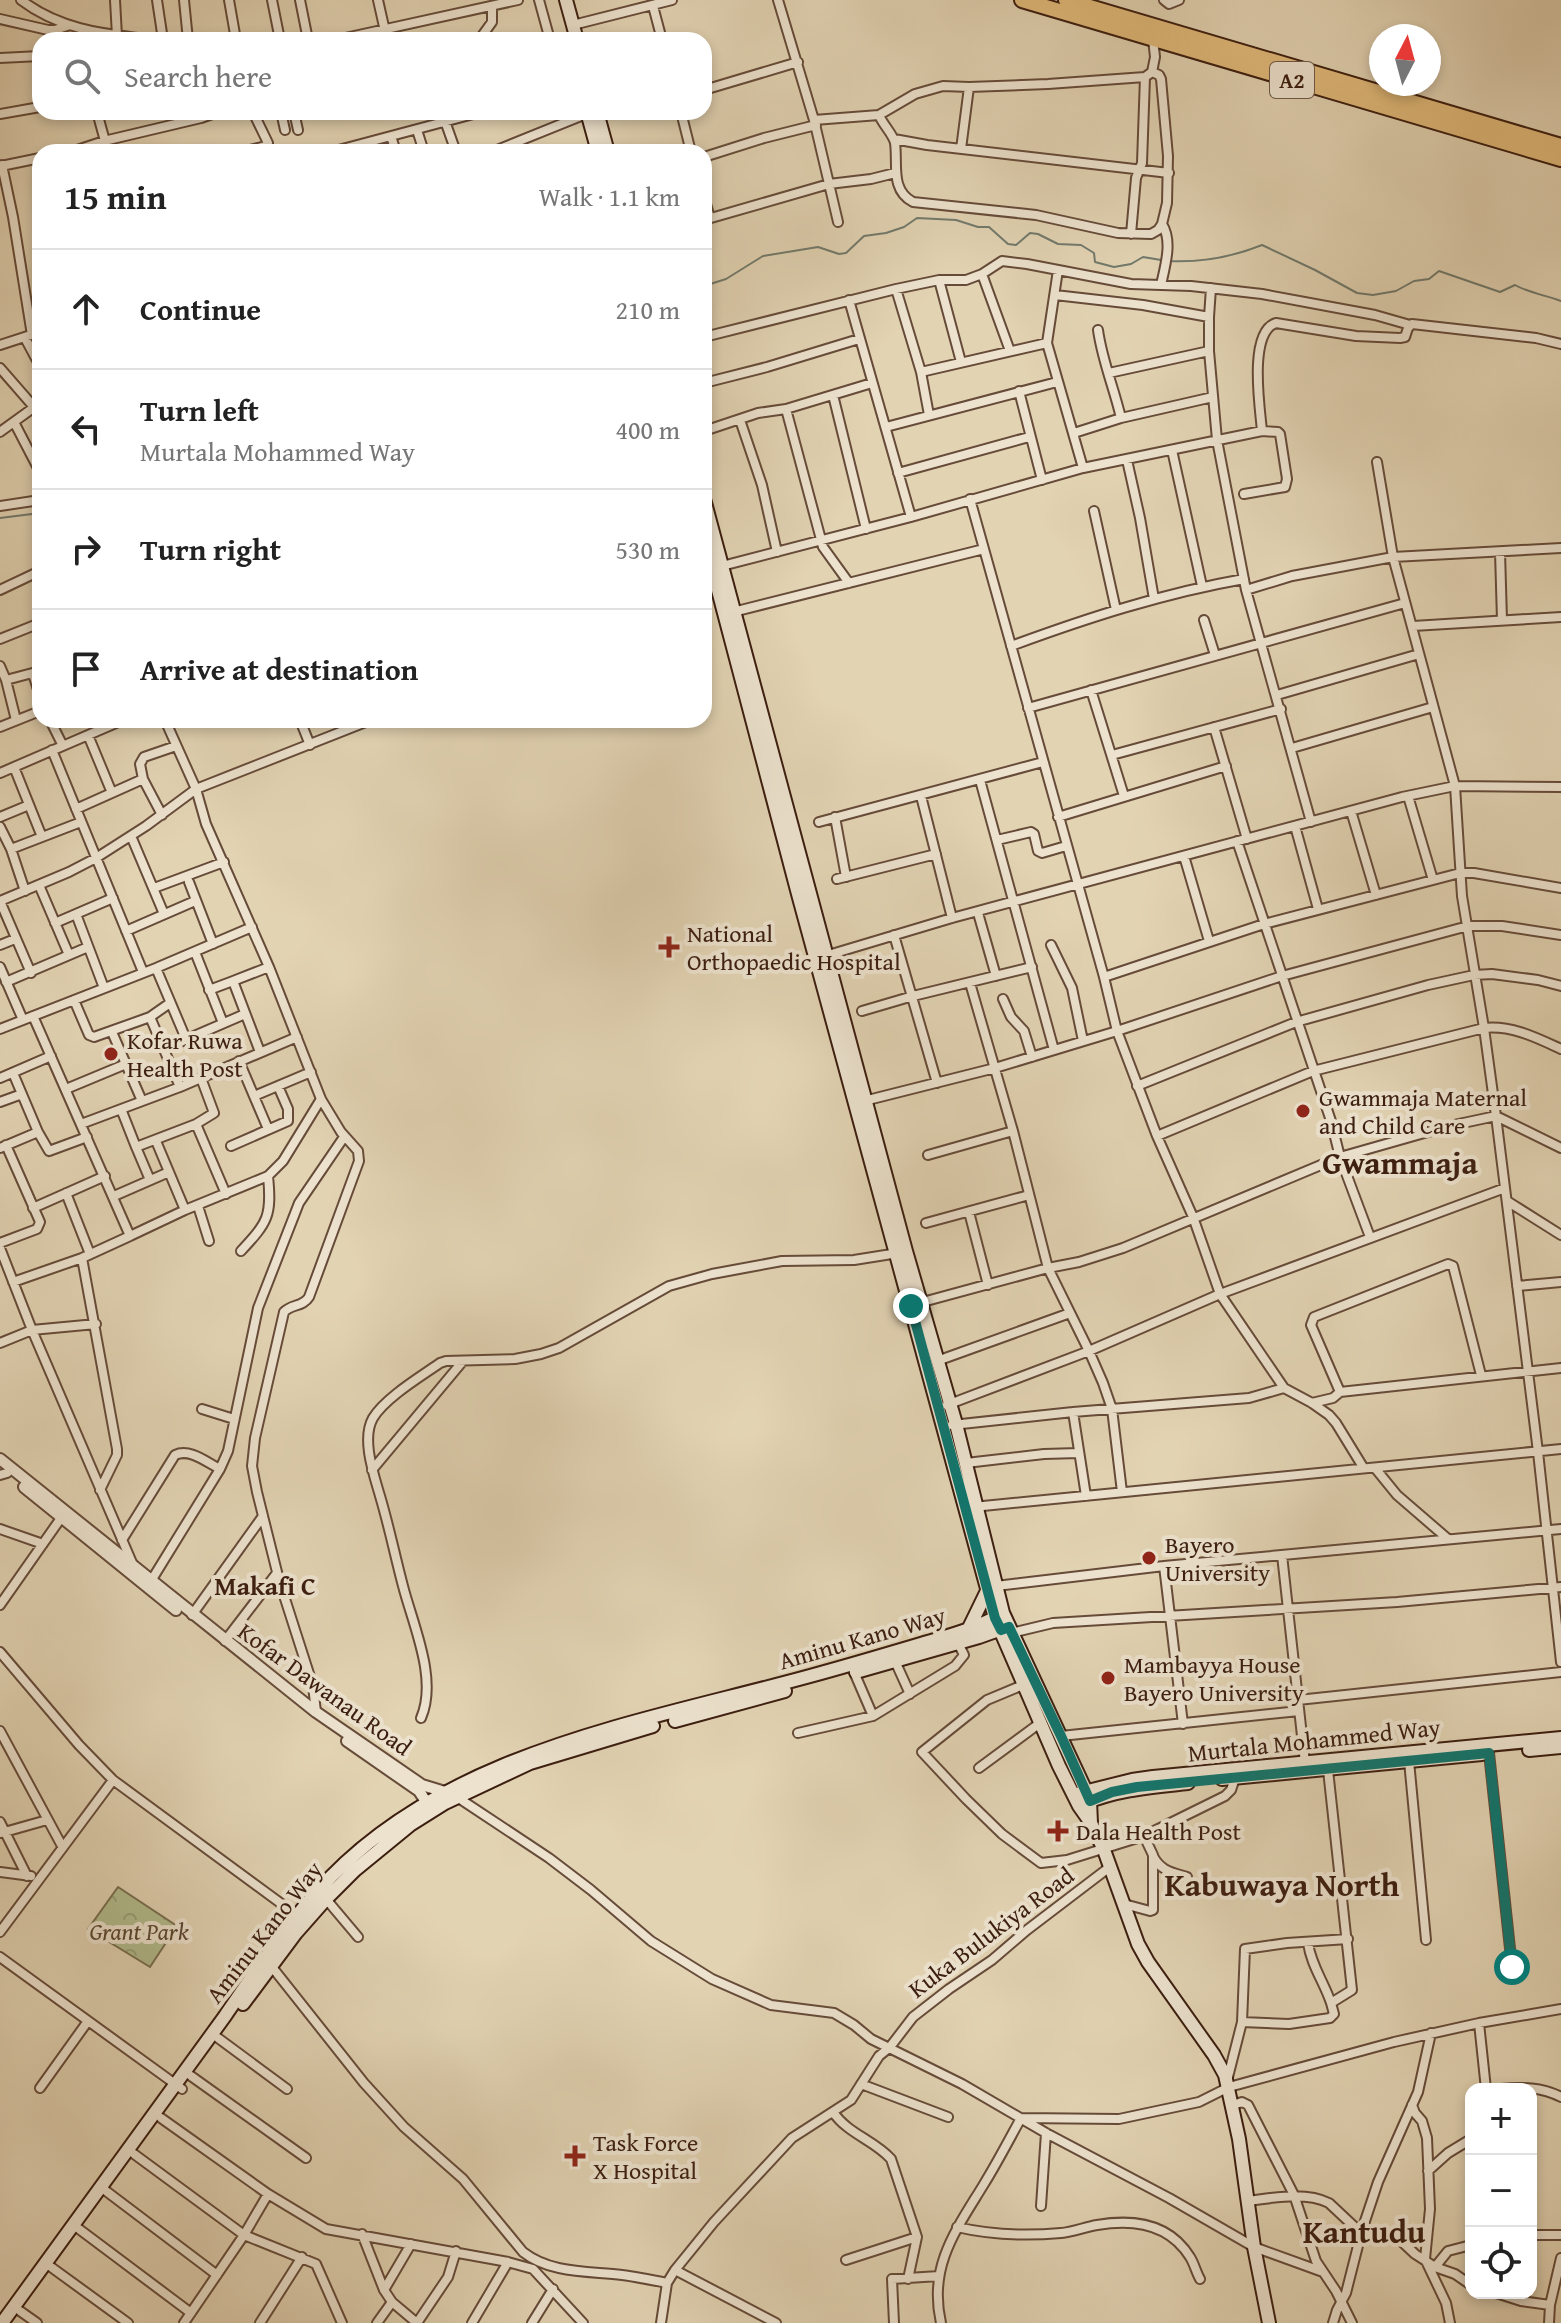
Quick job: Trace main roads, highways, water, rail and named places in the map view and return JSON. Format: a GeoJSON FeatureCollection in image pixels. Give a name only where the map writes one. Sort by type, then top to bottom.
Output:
{"type":"FeatureCollection","features":[{"type":"Feature","properties":{"kind":"highway","name":"A2"},"geometry":{"type":"LineString","coordinates":[[1022,0],[1561,159]]}},
{"type":"Feature","properties":{"kind":"highway","name":"A2"},"geometry":{"type":"LineString","coordinates":[[1066,0],[1561,146]]}},
{"type":"Feature","properties":{"kind":"main road"},"geometry":{"type":"LineString","coordinates":[[558,0],[566,32]]}},
{"type":"Feature","properties":{"kind":"main road"},"geometry":{"type":"LineString","coordinates":[[566,0],[575,32]]}},
{"type":"Feature","properties":{"kind":"main road"},"geometry":{"type":"LineString","coordinates":[[592,120],[596,144]]}},
{"type":"Feature","properties":{"kind":"main road"},"geometry":{"type":"LineString","coordinates":[[594,120],[604,144]]}},
{"type":"Feature","properties":{"kind":"main road"},"geometry":{"type":"LineString","coordinates":[[713,572],[733,612],[992,1589],[1004,1624],[1077,1772],[1082,1799]]}},
{"type":"Feature","properties":{"kind":"main road"},"geometry":{"type":"LineString","coordinates":[[713,572],[822,957]]}},
{"type":"Feature","properties":{"kind":"main road"},"geometry":{"type":"LineString","coordinates":[[916,1304],[937,1361],[936,1378]]}},
{"type":"Feature","properties":{"kind":"main road"},"geometry":{"type":"LineString","coordinates":[[950,1426],[966,1463],[970,1507]]}},
{"type":"Feature","properties":{"kind":"main road"},"geometry":{"type":"LineString","coordinates":[[992,1589],[974,1634],[1008,1648]]}},
{"type":"Feature","properties":{"kind":"main road"},"geometry":{"type":"LineString","coordinates":[[1004,1624],[1008,1648],[1023,1685],[1082,1799],[1111,1866],[1138,1944],[1214,2055],[1228,2085],[1269,2323]]}},
{"type":"Feature","properties":{"kind":"main road","name":"Aminu Kano Way"},"geometry":{"type":"LineString","coordinates":[[10,2323],[161,2118],[178,2086],[191,2076],[352,1857],[393,1825],[427,1803],[545,1757],[846,1666],[1004,1624]]}},
{"type":"Feature","properties":{"kind":"main road","name":"Aminu Kano Way"},"geometry":{"type":"LineString","coordinates":[[662,1720],[895,1661],[958,1643],[974,1634]]}},
{"type":"Feature","properties":{"kind":"main road","name":"Murtala Mohammed Way"},"geometry":{"type":"LineString","coordinates":[[1082,1799],[1110,1785],[1153,1777],[1561,1738]]}},
{"type":"Feature","properties":{"kind":"main road","name":"Murtala Mohammed Way"},"geometry":{"type":"LineString","coordinates":[[1082,1799],[1137,1787],[1561,1747]]}},
{"type":"Feature","properties":{"kind":"main road"},"geometry":{"type":"LineString","coordinates":[[1077,1772],[1089,1782],[1110,1785]]}},
{"type":"Feature","properties":{"kind":"main road","name":"Aminu Kano Way"},"geometry":{"type":"LineString","coordinates":[[2,2323],[178,2086],[260,1965],[298,1916],[401,1831],[451,1795]]}},
{"type":"Feature","properties":{"kind":"waterway"},"geometry":{"type":"LineString","coordinates":[[712,283],[726,279],[763,256],[818,247],[839,254],[846,253],[864,236],[904,227],[917,218],[956,220],[989,227],[1008,244],[1016,245],[1030,233],[1038,234],[1058,244],[1081,245],[1094,253],[1095,262],[1114,267],[1131,264],[1143,257],[1161,260]]}},
{"type":"Feature","properties":{"kind":"waterway"},"geometry":{"type":"LineString","coordinates":[[1167,261],[1216,258],[1262,245],[1357,293],[1373,295],[1396,291],[1414,281],[1429,279],[1439,271],[1500,292],[1515,285],[1561,301]]}},
{"type":"Feature","properties":{"kind":"waterway"},"geometry":{"type":"LineString","coordinates":[[0,518],[32,514]]}},
{"type":"Feature","properties":{"kind":"place","name":"National Orthopaedic Hospital"},"geometry":{"type":"Point","coordinates":[669,947]}},
{"type":"Feature","properties":{"kind":"place","name":"Kofar Ruwa Health Post"},"geometry":{"type":"Point","coordinates":[111,1054]}},
{"type":"Feature","properties":{"kind":"place","name":"Gwammaja Maternal and Child Care"},"geometry":{"type":"Point","coordinates":[1303,1111]}},
{"type":"Feature","properties":{"kind":"place","name":"Bayero University"},"geometry":{"type":"Point","coordinates":[1149,1558]}},
{"type":"Feature","properties":{"kind":"place","name":"Mambayya House Bayero University"},"geometry":{"type":"Point","coordinates":[1108,1678]}},
{"type":"Feature","properties":{"kind":"place","name":"Dala Health Post"},"geometry":{"type":"Point","coordinates":[1058,1831]}},
{"type":"Feature","properties":{"kind":"place","name":"Task Force X Hospital"},"geometry":{"type":"Point","coordinates":[575,2156]}},
{"type":"Feature","properties":{"kind":"district","name":"Gwammaja"},"geometry":{"type":"Point","coordinates":[1400,1162]}},
{"type":"Feature","properties":{"kind":"district","name":"Makafi C"},"geometry":{"type":"Point","coordinates":[265,1585]}},
{"type":"Feature","properties":{"kind":"district","name":"Kabuwaya North"},"geometry":{"type":"Point","coordinates":[1282,1884]}},
{"type":"Feature","properties":{"kind":"district","name":"Kantudu"},"geometry":{"type":"Point","coordinates":[1364,2231]}},
{"type":"Feature","properties":{"kind":"park label","name":"Grant Park"},"geometry":{"type":"Point","coordinates":[139,1931]}}]}
